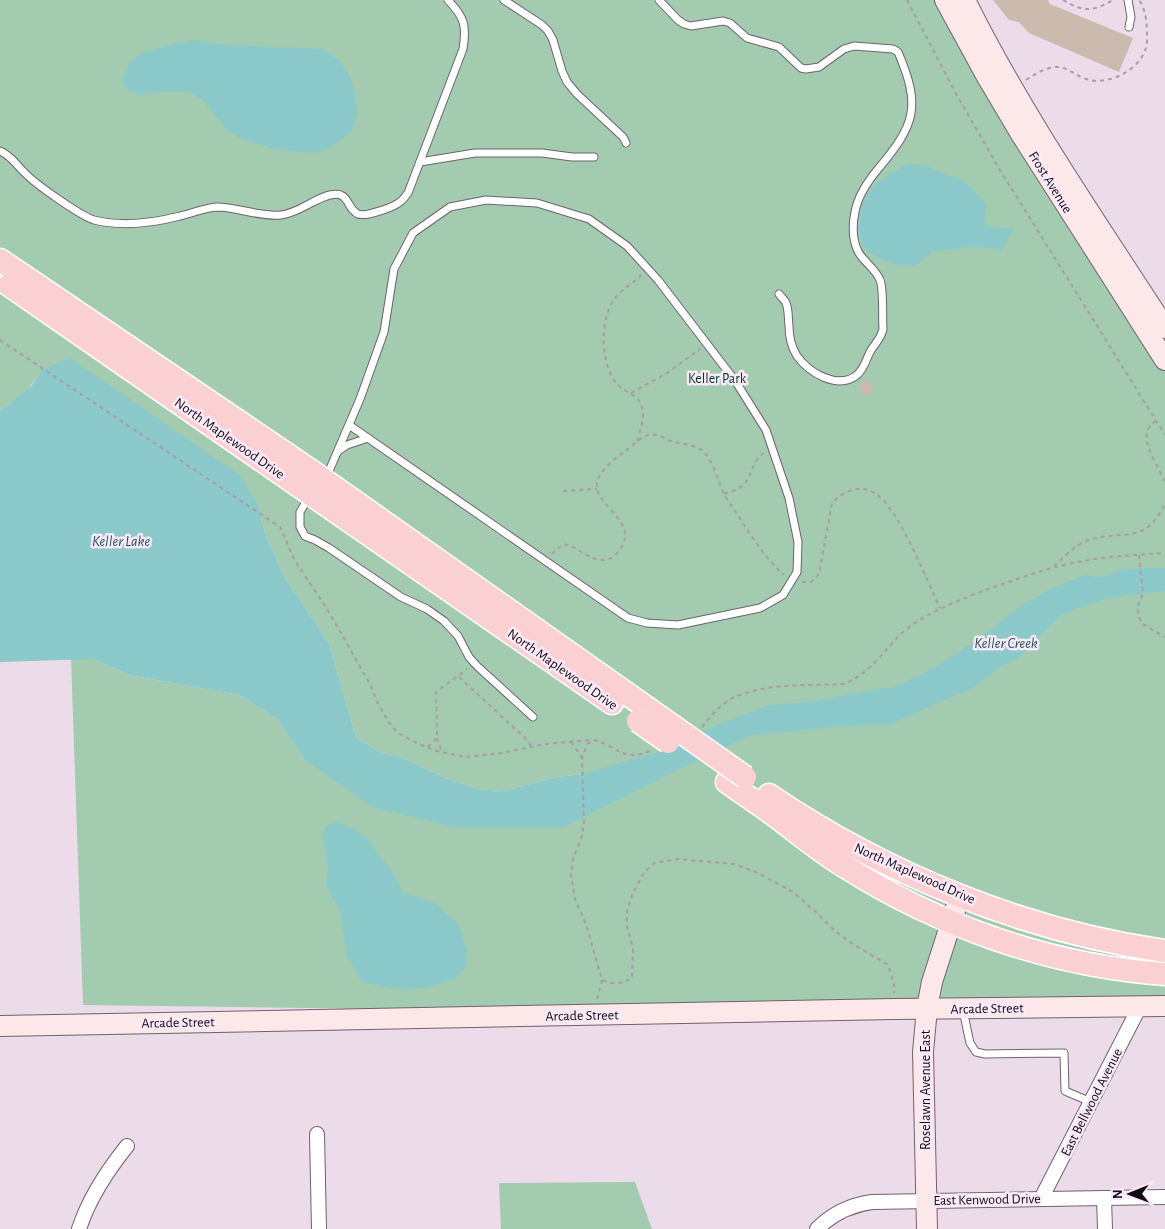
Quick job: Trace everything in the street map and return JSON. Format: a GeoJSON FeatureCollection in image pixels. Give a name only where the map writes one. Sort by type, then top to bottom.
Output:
{"type":"FeatureCollection","features":[{"type":"Feature","properties":{"kind":"main road","name":"North Maplewood Drive"},"geometry":{"type":"LineString","coordinates":[[0,260],[318,488],[736,780],[843,866],[907,902],[951,922],[1021,947],[1105,967],[1165,974]]}},
{"type":"Feature","properties":{"kind":"main road","name":"North Maplewood Drive"},"geometry":{"type":"LineString","coordinates":[[0,279],[318,488]]}},
{"type":"Feature","properties":{"kind":"main road","name":"North Maplewood Drive"},"geometry":{"type":"LineString","coordinates":[[736,780],[783,804],[834,835],[917,878],[1012,914],[1061,929],[1110,941],[1165,951]]}},
{"type":"Feature","properties":{"kind":"street","name":"Frost Avenue"},"geometry":{"type":"LineString","coordinates":[[945,0],[986,77],[1165,360]]}},
{"type":"Feature","properties":{"kind":"street","name":"Frost Avenue"},"geometry":{"type":"LineString","coordinates":[[965,0],[1000,67],[1165,328]]}},
{"type":"Feature","properties":{"kind":"street","name":"Roselawn Avenue East"},"geometry":{"type":"LineString","coordinates":[[927,1229],[923,1052],[926,1008],[932,982],[960,895]]}},
{"type":"Feature","properties":{"kind":"street","name":"East Bellwood Avenue"},"geometry":{"type":"LineString","coordinates":[[1041,1199],[1140,1006]]}},
{"type":"Feature","properties":{"kind":"street","name":"Arcade Street"},"geometry":{"type":"LineString","coordinates":[[0,1026],[926,1008],[1165,1006]]}},
{"type":"Feature","properties":{"kind":"street"},"geometry":{"type":"LineString","coordinates":[[317,1134],[319,1229]]}},
{"type":"Feature","properties":{"kind":"street"},"geometry":{"type":"LineString","coordinates":[[79,1229],[93,1195],[109,1169],[127,1146]]}},
{"type":"Feature","properties":{"kind":"street","name":"East Kenwood Drive"},"geometry":{"type":"LineString","coordinates":[[817,1229],[836,1212],[860,1203],[926,1200],[1165,1197]]}},
{"type":"Feature","properties":{"kind":"street"},"geometry":{"type":"LineString","coordinates":[[1104,1198],[1104,1229]]}},
{"type":"Feature","properties":{"kind":"lane"},"geometry":{"type":"LineString","coordinates":[[0,151],[8,155],[34,181],[92,219],[134,224],[155,222],[220,207],[264,215],[281,215],[292,213],[330,195],[341,194],[348,199],[351,209],[359,214],[369,215],[400,202],[408,192],[463,48],[466,33],[464,20],[448,0]]}},
{"type":"Feature","properties":{"kind":"lane"},"geometry":{"type":"LineString","coordinates":[[504,0],[548,31],[553,40],[567,82],[577,94],[623,137],[626,143]]}},
{"type":"Feature","properties":{"kind":"lane"},"geometry":{"type":"LineString","coordinates":[[659,0],[684,24],[691,26],[723,21],[730,23],[747,38],[779,47],[801,68],[806,70],[819,67],[836,53],[854,46],[893,49],[898,52],[903,63],[912,92],[909,122],[904,137],[869,180],[855,210],[853,230],[859,255],[881,281],[883,329],[882,337],[870,351],[865,365],[858,374],[848,380],[827,379],[810,368],[798,356],[791,341],[786,303],[779,294]]}},
{"type":"Feature","properties":{"kind":"lane"},"geometry":{"type":"LineString","coordinates":[[1128,0],[1131,17],[1129,27]]}},
{"type":"Feature","properties":{"kind":"lane"},"geometry":{"type":"LineString","coordinates":[[420,162],[475,153],[542,153],[572,157],[594,157]]}},
{"type":"Feature","properties":{"kind":"lane"},"geometry":{"type":"LineString","coordinates":[[349,425],[628,618],[647,624],[678,625],[760,608],[783,595],[797,572],[798,542],[789,498],[766,430],[736,382],[647,268],[627,246],[589,219],[537,203],[486,200],[450,207],[413,234],[394,269],[384,332],[349,425],[338,451],[318,488],[300,512],[300,527],[305,536],[329,548],[401,597],[427,609],[444,621],[458,636],[475,664],[533,717]]}},
{"type":"Feature","properties":{"kind":"lane"},"geometry":{"type":"LineString","coordinates":[[338,451],[356,441],[368,438]]}},
{"type":"Feature","properties":{"kind":"lane"},"geometry":{"type":"LineString","coordinates":[[962,1008],[970,1042],[976,1052],[985,1054],[1064,1052],[1065,1091],[1091,1102]]}},
{"type":"Feature","properties":{"kind":"path"},"geometry":{"type":"LineString","coordinates":[[907,0],[955,92],[995,161],[1165,435]]}},
{"type":"Feature","properties":{"kind":"path"},"geometry":{"type":"LineString","coordinates":[[1063,0],[1084,9],[1099,8],[1113,0]]}},
{"type":"Feature","properties":{"kind":"path"},"geometry":{"type":"LineString","coordinates":[[1022,83],[1038,72],[1055,67],[1069,69],[1086,79],[1103,80],[1124,74],[1139,62],[1147,45],[1148,25],[1138,0]]}},
{"type":"Feature","properties":{"kind":"path"},"geometry":{"type":"LineString","coordinates":[[543,559],[556,552],[563,544],[570,545],[585,555],[605,560],[615,556],[621,549],[624,540],[624,527],[601,498],[596,485],[599,476],[610,464],[637,441],[643,408],[637,398],[619,386],[611,376],[604,348],[605,327],[609,309],[616,298],[647,268]]}},
{"type":"Feature","properties":{"kind":"path"},"geometry":{"type":"LineString","coordinates":[[0,340],[280,526],[294,560],[329,612],[390,724],[398,733],[428,747],[465,757],[531,746],[594,740],[604,742],[628,756],[635,756],[656,748]]}},
{"type":"Feature","properties":{"kind":"path"},"geometry":{"type":"LineString","coordinates":[[631,393],[684,361],[707,343]]}},
{"type":"Feature","properties":{"kind":"path"},"geometry":{"type":"LineString","coordinates":[[1156,421],[1148,429],[1146,439],[1150,452],[1165,482]]}},
{"type":"Feature","properties":{"kind":"path"},"geometry":{"type":"LineString","coordinates":[[724,494],[737,491],[744,486],[756,461],[771,447]]}},
{"type":"Feature","properties":{"kind":"path"},"geometry":{"type":"LineString","coordinates":[[563,491],[597,489]]}},
{"type":"Feature","properties":{"kind":"path"},"geometry":{"type":"LineString","coordinates":[[1052,568],[1071,551],[1091,539],[1131,534],[1147,529],[1154,523],[1165,504]]}},
{"type":"Feature","properties":{"kind":"path"},"geometry":{"type":"LineString","coordinates":[[699,730],[719,708],[728,701],[746,693],[778,686],[843,684],[850,681],[866,671],[882,657],[902,632],[940,608],[991,588],[1052,568],[1102,558],[1165,552]]}},
{"type":"Feature","properties":{"kind":"path"},"geometry":{"type":"LineString","coordinates":[[1139,555],[1143,593],[1137,608],[1141,622],[1165,637]]}},
{"type":"Feature","properties":{"kind":"path"},"geometry":{"type":"LineString","coordinates":[[442,752],[437,738],[436,692],[475,664]]}},
{"type":"Feature","properties":{"kind":"path"},"geometry":{"type":"LineString","coordinates":[[458,677],[524,737],[531,746]]}},
{"type":"Feature","properties":{"kind":"path"},"geometry":{"type":"LineString","coordinates":[[428,747],[437,738]]}},
{"type":"Feature","properties":{"kind":"path"},"geometry":{"type":"LineString","coordinates":[[582,759],[587,744],[594,740]]}},
{"type":"Feature","properties":{"kind":"path"},"geometry":{"type":"LineString","coordinates":[[571,742],[582,759],[583,765],[584,822],[582,836],[573,859],[571,875],[576,899],[586,924],[602,980],[595,1004]]}},
{"type":"Feature","properties":{"kind":"path"},"geometry":{"type":"LineString","coordinates":[[602,980],[612,984],[624,983],[632,978],[633,948],[627,926],[627,911],[632,895],[644,873],[654,863],[678,859],[734,864],[746,867],[793,892],[843,937],[888,965],[894,983],[894,998]]}},
{"type":"Feature","properties":{"kind":"green space","name":"Keller Park"},"geometry":{"type":"Polygon","coordinates":[[[0,0],[943,0],[1041,181],[1165,370],[1165,998],[455,1010],[83,1005],[71,658],[94,659],[129,675],[239,695],[277,719],[304,759],[454,827],[583,774],[556,777],[504,791],[478,789],[446,778],[398,756],[382,753],[356,737],[329,643],[285,578],[265,533],[258,505],[42,370],[24,393],[0,410],[0,0]]]}},
{"type":"Feature","properties":{"kind":"green space"},"geometry":{"type":"Polygon","coordinates":[[[635,1182],[652,1229],[501,1229],[499,1183],[635,1182]]]}},
{"type":"Feature","properties":{"kind":"water"},"geometry":{"type":"Polygon","coordinates":[[[192,40],[226,45],[323,49],[340,61],[351,79],[357,114],[352,130],[336,144],[320,152],[306,153],[276,149],[242,139],[226,129],[202,99],[189,92],[169,91],[138,95],[128,90],[122,81],[130,61],[144,52],[192,40]]]}},
{"type":"Feature","properties":{"kind":"water"},"geometry":{"type":"Polygon","coordinates":[[[909,164],[926,166],[964,181],[986,203],[985,226],[1014,229],[1001,250],[974,246],[932,252],[916,266],[889,262],[878,258],[868,251],[861,242],[858,229],[860,213],[866,198],[873,187],[881,180],[909,164]]]}},
{"type":"Feature","properties":{"kind":"water","name":"Keller Lake"},"geometry":{"type":"Polygon","coordinates":[[[70,358],[241,476],[258,505],[265,533],[285,578],[329,643],[356,737],[382,753],[398,756],[446,778],[478,789],[504,791],[556,777],[583,774],[659,752],[723,722],[770,705],[809,702],[892,688],[952,657],[1020,606],[1045,592],[1086,574],[1103,577],[1128,569],[1165,568],[1165,591],[1100,600],[1061,615],[1017,659],[1000,667],[969,691],[955,695],[891,724],[832,727],[749,736],[564,827],[454,827],[372,807],[304,759],[277,719],[239,695],[129,675],[94,659],[0,662],[0,410],[9,405],[32,385],[42,370],[70,358]]]}},
{"type":"Feature","properties":{"kind":"water"},"geometry":{"type":"Polygon","coordinates":[[[336,822],[354,829],[368,839],[393,872],[403,893],[434,902],[459,925],[467,951],[466,967],[452,980],[423,988],[401,990],[362,982],[347,956],[340,912],[327,887],[328,867],[323,838],[325,827],[336,822]]]}},
{"type":"Feature","properties":{"kind":"building"},"geometry":{"type":"Polygon","coordinates":[[[993,0],[1048,0],[1050,4],[1133,38],[1119,72],[1029,33],[1019,22],[1009,20],[993,0]]]}},
{"type":"Feature","properties":{"kind":"building"},"geometry":{"type":"Polygon","coordinates":[[[866,381],[871,383],[873,388],[871,393],[866,395],[861,393],[859,388],[861,383],[866,381]]]}},
{"type":"Feature","properties":{"kind":"water label","name":"Keller Creek"},"geometry":{"type":"Point","coordinates":[1006,643]}}]}
